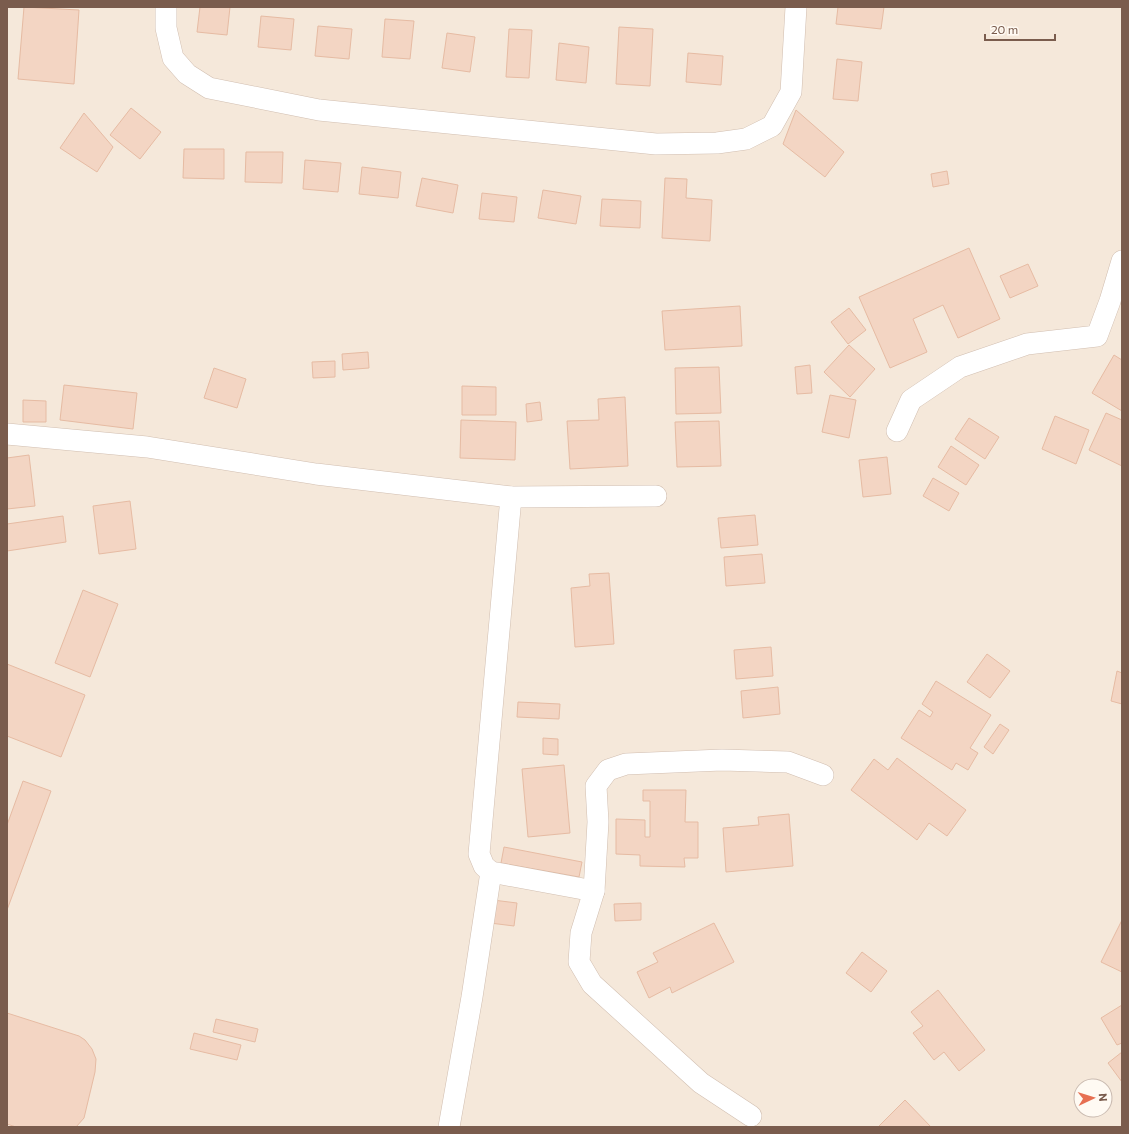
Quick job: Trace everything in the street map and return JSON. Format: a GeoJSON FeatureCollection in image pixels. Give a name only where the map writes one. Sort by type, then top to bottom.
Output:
{"type":"FeatureCollection","features":[{"type":"Feature","properties":{"kind":"street"},"geometry":{"type":"LineString","coordinates":[[166,7],[166,28],[173,58],[187,74],[209,88],[318,110],[656,144],[716,143],[746,139],[772,126],[791,92],[796,7]]}},
{"type":"Feature","properties":{"kind":"street"},"geometry":{"type":"LineString","coordinates":[[897,431],[911,400],[960,367],[1027,344],[1097,336],[1122,262]]}},
{"type":"Feature","properties":{"kind":"street"},"geometry":{"type":"LineString","coordinates":[[7,434],[147,447],[316,474],[511,496],[656,496]]}},
{"type":"Feature","properties":{"kind":"street"},"geometry":{"type":"LineString","coordinates":[[511,496],[479,854],[484,866],[491,872],[594,891]]}},
{"type":"Feature","properties":{"kind":"street"},"geometry":{"type":"LineString","coordinates":[[751,1116],[701,1083],[592,984],[580,962],[581,933],[594,891],[598,822],[596,786],[608,770],[626,764],[722,760],[788,762],[823,775]]}},
{"type":"Feature","properties":{"kind":"street"},"geometry":{"type":"LineString","coordinates":[[449,1127],[472,997],[491,872]]}},
{"type":"Feature","properties":{"kind":"shaded area"},"geometry":{"type":"Polygon","coordinates":[[[7,7],[1122,7],[1122,1127],[7,1127],[7,7]]]}},
{"type":"Feature","properties":{"kind":"building"},"geometry":{"type":"Polygon","coordinates":[[[24,7],[79,10],[74,84],[18,79],[24,7]]]}},
{"type":"Feature","properties":{"kind":"building"},"geometry":{"type":"Polygon","coordinates":[[[200,7],[230,7],[227,35],[197,32],[200,7]]]}},
{"type":"Feature","properties":{"kind":"building"},"geometry":{"type":"Polygon","coordinates":[[[838,7],[884,7],[881,29],[836,24],[838,7]]]}},
{"type":"Feature","properties":{"kind":"building"},"geometry":{"type":"Polygon","coordinates":[[[261,16],[294,19],[291,50],[258,47],[261,16]]]}},
{"type":"Feature","properties":{"kind":"building"},"geometry":{"type":"Polygon","coordinates":[[[385,19],[414,21],[410,59],[382,57],[385,19]]]}},
{"type":"Feature","properties":{"kind":"building"},"geometry":{"type":"Polygon","coordinates":[[[318,26],[352,29],[349,59],[315,56],[318,26]]]}},
{"type":"Feature","properties":{"kind":"building"},"geometry":{"type":"Polygon","coordinates":[[[619,27],[653,29],[650,86],[616,84],[619,27]]]}},
{"type":"Feature","properties":{"kind":"building"},"geometry":{"type":"Polygon","coordinates":[[[509,29],[532,30],[529,78],[506,77],[509,29]]]}},
{"type":"Feature","properties":{"kind":"building"},"geometry":{"type":"Polygon","coordinates":[[[447,33],[475,37],[470,72],[442,68],[447,33]]]}},
{"type":"Feature","properties":{"kind":"building"},"geometry":{"type":"Polygon","coordinates":[[[559,43],[589,47],[586,83],[556,80],[559,43]]]}},
{"type":"Feature","properties":{"kind":"building"},"geometry":{"type":"Polygon","coordinates":[[[688,53],[723,56],[721,85],[686,82],[688,53]]]}},
{"type":"Feature","properties":{"kind":"building"},"geometry":{"type":"Polygon","coordinates":[[[837,59],[862,62],[858,101],[833,99],[837,59]]]}},
{"type":"Feature","properties":{"kind":"building"},"geometry":{"type":"Polygon","coordinates":[[[131,108],[161,132],[140,159],[110,135],[131,108]]]}},
{"type":"Feature","properties":{"kind":"building"},"geometry":{"type":"Polygon","coordinates":[[[796,110],[844,152],[825,177],[783,144],[796,110]]]}},
{"type":"Feature","properties":{"kind":"building"},"geometry":{"type":"Polygon","coordinates":[[[84,113],[113,147],[97,172],[60,148],[84,113]]]}},
{"type":"Feature","properties":{"kind":"building"},"geometry":{"type":"Polygon","coordinates":[[[184,149],[224,149],[224,179],[183,178],[184,149]]]}},
{"type":"Feature","properties":{"kind":"building"},"geometry":{"type":"Polygon","coordinates":[[[246,152],[283,152],[282,183],[245,182],[246,152]]]}},
{"type":"Feature","properties":{"kind":"building"},"geometry":{"type":"Polygon","coordinates":[[[305,160],[341,163],[338,192],[303,189],[305,160]]]}},
{"type":"Feature","properties":{"kind":"building"},"geometry":{"type":"Polygon","coordinates":[[[362,167],[401,172],[398,198],[359,194],[362,167]]]}},
{"type":"Feature","properties":{"kind":"building"},"geometry":{"type":"Polygon","coordinates":[[[947,171],[949,184],[933,187],[931,174],[947,171]]]}},
{"type":"Feature","properties":{"kind":"building"},"geometry":{"type":"Polygon","coordinates":[[[422,178],[458,185],[453,213],[416,206],[422,178]]]}},
{"type":"Feature","properties":{"kind":"building"},"geometry":{"type":"Polygon","coordinates":[[[665,178],[687,179],[686,198],[712,200],[710,241],[662,238],[665,178]]]}},
{"type":"Feature","properties":{"kind":"building"},"geometry":{"type":"Polygon","coordinates":[[[543,190],[581,196],[576,224],[538,218],[543,190]]]}},
{"type":"Feature","properties":{"kind":"building"},"geometry":{"type":"Polygon","coordinates":[[[482,193],[517,197],[514,222],[479,219],[482,193]]]}},
{"type":"Feature","properties":{"kind":"building"},"geometry":{"type":"Polygon","coordinates":[[[602,199],[641,201],[640,228],[600,226],[602,199]]]}},
{"type":"Feature","properties":{"kind":"building"},"geometry":{"type":"Polygon","coordinates":[[[969,248],[1000,319],[958,338],[943,305],[913,319],[927,352],[890,368],[859,297],[969,248]]]}},
{"type":"Feature","properties":{"kind":"building"},"geometry":{"type":"Polygon","coordinates":[[[1028,264],[1038,286],[1010,298],[1000,276],[1028,264]]]}},
{"type":"Feature","properties":{"kind":"building"},"geometry":{"type":"Polygon","coordinates":[[[740,306],[742,346],[665,350],[662,311],[740,306]]]}},
{"type":"Feature","properties":{"kind":"building"},"geometry":{"type":"Polygon","coordinates":[[[849,308],[866,330],[848,344],[831,322],[849,308]]]}},
{"type":"Feature","properties":{"kind":"building"},"geometry":{"type":"Polygon","coordinates":[[[849,345],[875,369],[850,397],[824,372],[849,345]]]}},
{"type":"Feature","properties":{"kind":"building"},"geometry":{"type":"Polygon","coordinates":[[[368,352],[369,368],[343,370],[342,354],[368,352]]]}},
{"type":"Feature","properties":{"kind":"building"},"geometry":{"type":"Polygon","coordinates":[[[1114,355],[1122,360],[1122,411],[1092,393],[1114,355]]]}},
{"type":"Feature","properties":{"kind":"building"},"geometry":{"type":"Polygon","coordinates":[[[335,361],[335,377],[313,378],[312,362],[335,361]]]}},
{"type":"Feature","properties":{"kind":"building"},"geometry":{"type":"Polygon","coordinates":[[[810,365],[812,393],[797,394],[795,367],[810,365]]]}},
{"type":"Feature","properties":{"kind":"building"},"geometry":{"type":"Polygon","coordinates":[[[719,367],[721,413],[676,414],[675,368],[719,367]]]}},
{"type":"Feature","properties":{"kind":"building"},"geometry":{"type":"Polygon","coordinates":[[[214,368],[246,379],[237,408],[204,398],[214,368]]]}},
{"type":"Feature","properties":{"kind":"building"},"geometry":{"type":"Polygon","coordinates":[[[64,385],[137,393],[133,429],[60,420],[64,385]]]}},
{"type":"Feature","properties":{"kind":"building"},"geometry":{"type":"Polygon","coordinates":[[[462,386],[496,387],[496,415],[462,415],[462,386]]]}},
{"type":"Feature","properties":{"kind":"building"},"geometry":{"type":"Polygon","coordinates":[[[830,395],[856,400],[849,438],[822,432],[830,395]]]}},
{"type":"Feature","properties":{"kind":"building"},"geometry":{"type":"Polygon","coordinates":[[[625,397],[628,466],[570,469],[567,421],[599,420],[598,399],[625,397]]]}},
{"type":"Feature","properties":{"kind":"building"},"geometry":{"type":"Polygon","coordinates":[[[23,400],[46,401],[46,422],[23,422],[23,400]]]}},
{"type":"Feature","properties":{"kind":"building"},"geometry":{"type":"Polygon","coordinates":[[[540,402],[542,420],[527,422],[526,404],[540,402]]]}},
{"type":"Feature","properties":{"kind":"building"},"geometry":{"type":"Polygon","coordinates":[[[1106,413],[1122,420],[1122,466],[1089,450],[1106,413]]]}},
{"type":"Feature","properties":{"kind":"building"},"geometry":{"type":"Polygon","coordinates":[[[1055,416],[1089,430],[1076,464],[1042,449],[1055,416]]]}},
{"type":"Feature","properties":{"kind":"building"},"geometry":{"type":"Polygon","coordinates":[[[969,418],[999,437],[985,459],[955,439],[969,418]]]}},
{"type":"Feature","properties":{"kind":"building"},"geometry":{"type":"Polygon","coordinates":[[[461,420],[516,422],[515,460],[460,458],[461,420]]]}},
{"type":"Feature","properties":{"kind":"building"},"geometry":{"type":"Polygon","coordinates":[[[719,421],[721,466],[677,467],[675,422],[719,421]]]}},
{"type":"Feature","properties":{"kind":"building"},"geometry":{"type":"Polygon","coordinates":[[[951,446],[979,465],[966,485],[938,467],[951,446]]]}},
{"type":"Feature","properties":{"kind":"building"},"geometry":{"type":"Polygon","coordinates":[[[29,455],[35,506],[7,509],[7,458],[29,455]]]}},
{"type":"Feature","properties":{"kind":"building"},"geometry":{"type":"Polygon","coordinates":[[[887,457],[891,494],[863,497],[859,460],[887,457]]]}},
{"type":"Feature","properties":{"kind":"building"},"geometry":{"type":"Polygon","coordinates":[[[933,478],[959,493],[949,511],[923,496],[933,478]]]}},
{"type":"Feature","properties":{"kind":"building"},"geometry":{"type":"Polygon","coordinates":[[[130,501],[136,549],[99,554],[93,506],[130,501]]]}},
{"type":"Feature","properties":{"kind":"building"},"geometry":{"type":"Polygon","coordinates":[[[755,515],[758,545],[721,548],[718,518],[755,515]]]}},
{"type":"Feature","properties":{"kind":"building"},"geometry":{"type":"Polygon","coordinates":[[[63,516],[66,542],[7,551],[7,524],[63,516]]]}},
{"type":"Feature","properties":{"kind":"building"},"geometry":{"type":"Polygon","coordinates":[[[762,554],[765,583],[726,586],[724,557],[762,554]]]}},
{"type":"Feature","properties":{"kind":"building"},"geometry":{"type":"Polygon","coordinates":[[[609,573],[614,644],[575,647],[571,588],[590,586],[589,574],[609,573]]]}},
{"type":"Feature","properties":{"kind":"building"},"geometry":{"type":"Polygon","coordinates":[[[83,590],[118,604],[90,677],[55,663],[83,590]]]}},
{"type":"Feature","properties":{"kind":"building"},"geometry":{"type":"Polygon","coordinates":[[[771,647],[773,676],[736,679],[734,650],[771,647]]]}},
{"type":"Feature","properties":{"kind":"building"},"geometry":{"type":"Polygon","coordinates":[[[987,654],[1010,671],[990,698],[967,682],[987,654]]]}},
{"type":"Feature","properties":{"kind":"building"},"geometry":{"type":"Polygon","coordinates":[[[7,664],[85,695],[61,757],[7,736],[7,664]]]}},
{"type":"Feature","properties":{"kind":"building"},"geometry":{"type":"Polygon","coordinates":[[[1117,671],[1122,673],[1122,704],[1111,701],[1117,671]]]}},
{"type":"Feature","properties":{"kind":"building"},"geometry":{"type":"Polygon","coordinates":[[[936,681],[991,715],[970,748],[978,753],[968,770],[956,763],[952,770],[901,738],[919,710],[930,717],[933,712],[922,704],[936,681]]]}},
{"type":"Feature","properties":{"kind":"building"},"geometry":{"type":"Polygon","coordinates":[[[778,687],[780,714],[743,718],[741,691],[778,687]]]}},
{"type":"Feature","properties":{"kind":"building"},"geometry":{"type":"Polygon","coordinates":[[[518,702],[560,704],[559,719],[517,717],[518,702]]]}},
{"type":"Feature","properties":{"kind":"building"},"geometry":{"type":"Polygon","coordinates":[[[1000,724],[1009,730],[993,754],[984,747],[1000,724]]]}},
{"type":"Feature","properties":{"kind":"building"},"geometry":{"type":"Polygon","coordinates":[[[543,738],[558,739],[558,755],[543,754],[543,738]]]}},
{"type":"Feature","properties":{"kind":"building"},"geometry":{"type":"Polygon","coordinates":[[[897,758],[966,810],[947,836],[929,823],[917,840],[851,790],[874,759],[888,770],[897,758]]]}},
{"type":"Feature","properties":{"kind":"building"},"geometry":{"type":"Polygon","coordinates":[[[564,765],[570,833],[528,837],[522,769],[564,765]]]}},
{"type":"Feature","properties":{"kind":"building"},"geometry":{"type":"Polygon","coordinates":[[[23,781],[51,791],[7,910],[7,825],[23,781]]]}},
{"type":"Feature","properties":{"kind":"building"},"geometry":{"type":"Polygon","coordinates":[[[643,790],[686,790],[685,822],[698,822],[698,858],[684,858],[685,867],[640,866],[640,855],[616,854],[616,819],[645,820],[645,837],[650,837],[650,801],[643,801],[643,790]]]}},
{"type":"Feature","properties":{"kind":"building"},"geometry":{"type":"Polygon","coordinates":[[[789,814],[793,866],[726,872],[723,828],[759,825],[758,817],[789,814]]]}},
{"type":"Feature","properties":{"kind":"building"},"geometry":{"type":"Polygon","coordinates":[[[504,847],[582,862],[579,877],[501,863],[504,847]]]}},
{"type":"Feature","properties":{"kind":"building"},"geometry":{"type":"Polygon","coordinates":[[[493,900],[517,903],[514,926],[490,923],[493,900]]]}},
{"type":"Feature","properties":{"kind":"building"},"geometry":{"type":"Polygon","coordinates":[[[641,903],[641,920],[615,921],[614,904],[641,903]]]}},
{"type":"Feature","properties":{"kind":"building"},"geometry":{"type":"Polygon","coordinates":[[[1122,920],[1122,972],[1101,962],[1122,920]]]}},
{"type":"Feature","properties":{"kind":"building"},"geometry":{"type":"Polygon","coordinates":[[[714,923],[734,962],[672,993],[670,987],[649,998],[637,972],[658,962],[653,953],[714,923]]]}},
{"type":"Feature","properties":{"kind":"building"},"geometry":{"type":"Polygon","coordinates":[[[862,952],[887,971],[871,992],[846,973],[862,952]]]}},
{"type":"Feature","properties":{"kind":"building"},"geometry":{"type":"Polygon","coordinates":[[[938,990],[985,1050],[959,1071],[944,1052],[934,1060],[913,1033],[923,1026],[911,1012],[938,990]]]}},
{"type":"Feature","properties":{"kind":"building"},"geometry":{"type":"Polygon","coordinates":[[[1122,1005],[1122,1043],[1117,1045],[1101,1018],[1122,1005]]]}},
{"type":"Feature","properties":{"kind":"building"},"geometry":{"type":"Polygon","coordinates":[[[7,1013],[79,1036],[85,1040],[92,1049],[96,1059],[95,1072],[84,1118],[76,1127],[16,1127],[7,1124],[7,1013]]]}},
{"type":"Feature","properties":{"kind":"building"},"geometry":{"type":"Polygon","coordinates":[[[216,1019],[258,1029],[255,1042],[213,1032],[216,1019]]]}},
{"type":"Feature","properties":{"kind":"building"},"geometry":{"type":"Polygon","coordinates":[[[194,1033],[241,1045],[237,1060],[190,1049],[194,1033]]]}},
{"type":"Feature","properties":{"kind":"building"},"geometry":{"type":"Polygon","coordinates":[[[1122,1052],[1122,1082],[1108,1063],[1122,1052]]]}},
{"type":"Feature","properties":{"kind":"building"},"geometry":{"type":"Polygon","coordinates":[[[905,1100],[931,1127],[878,1127],[905,1100]]]}}]}
